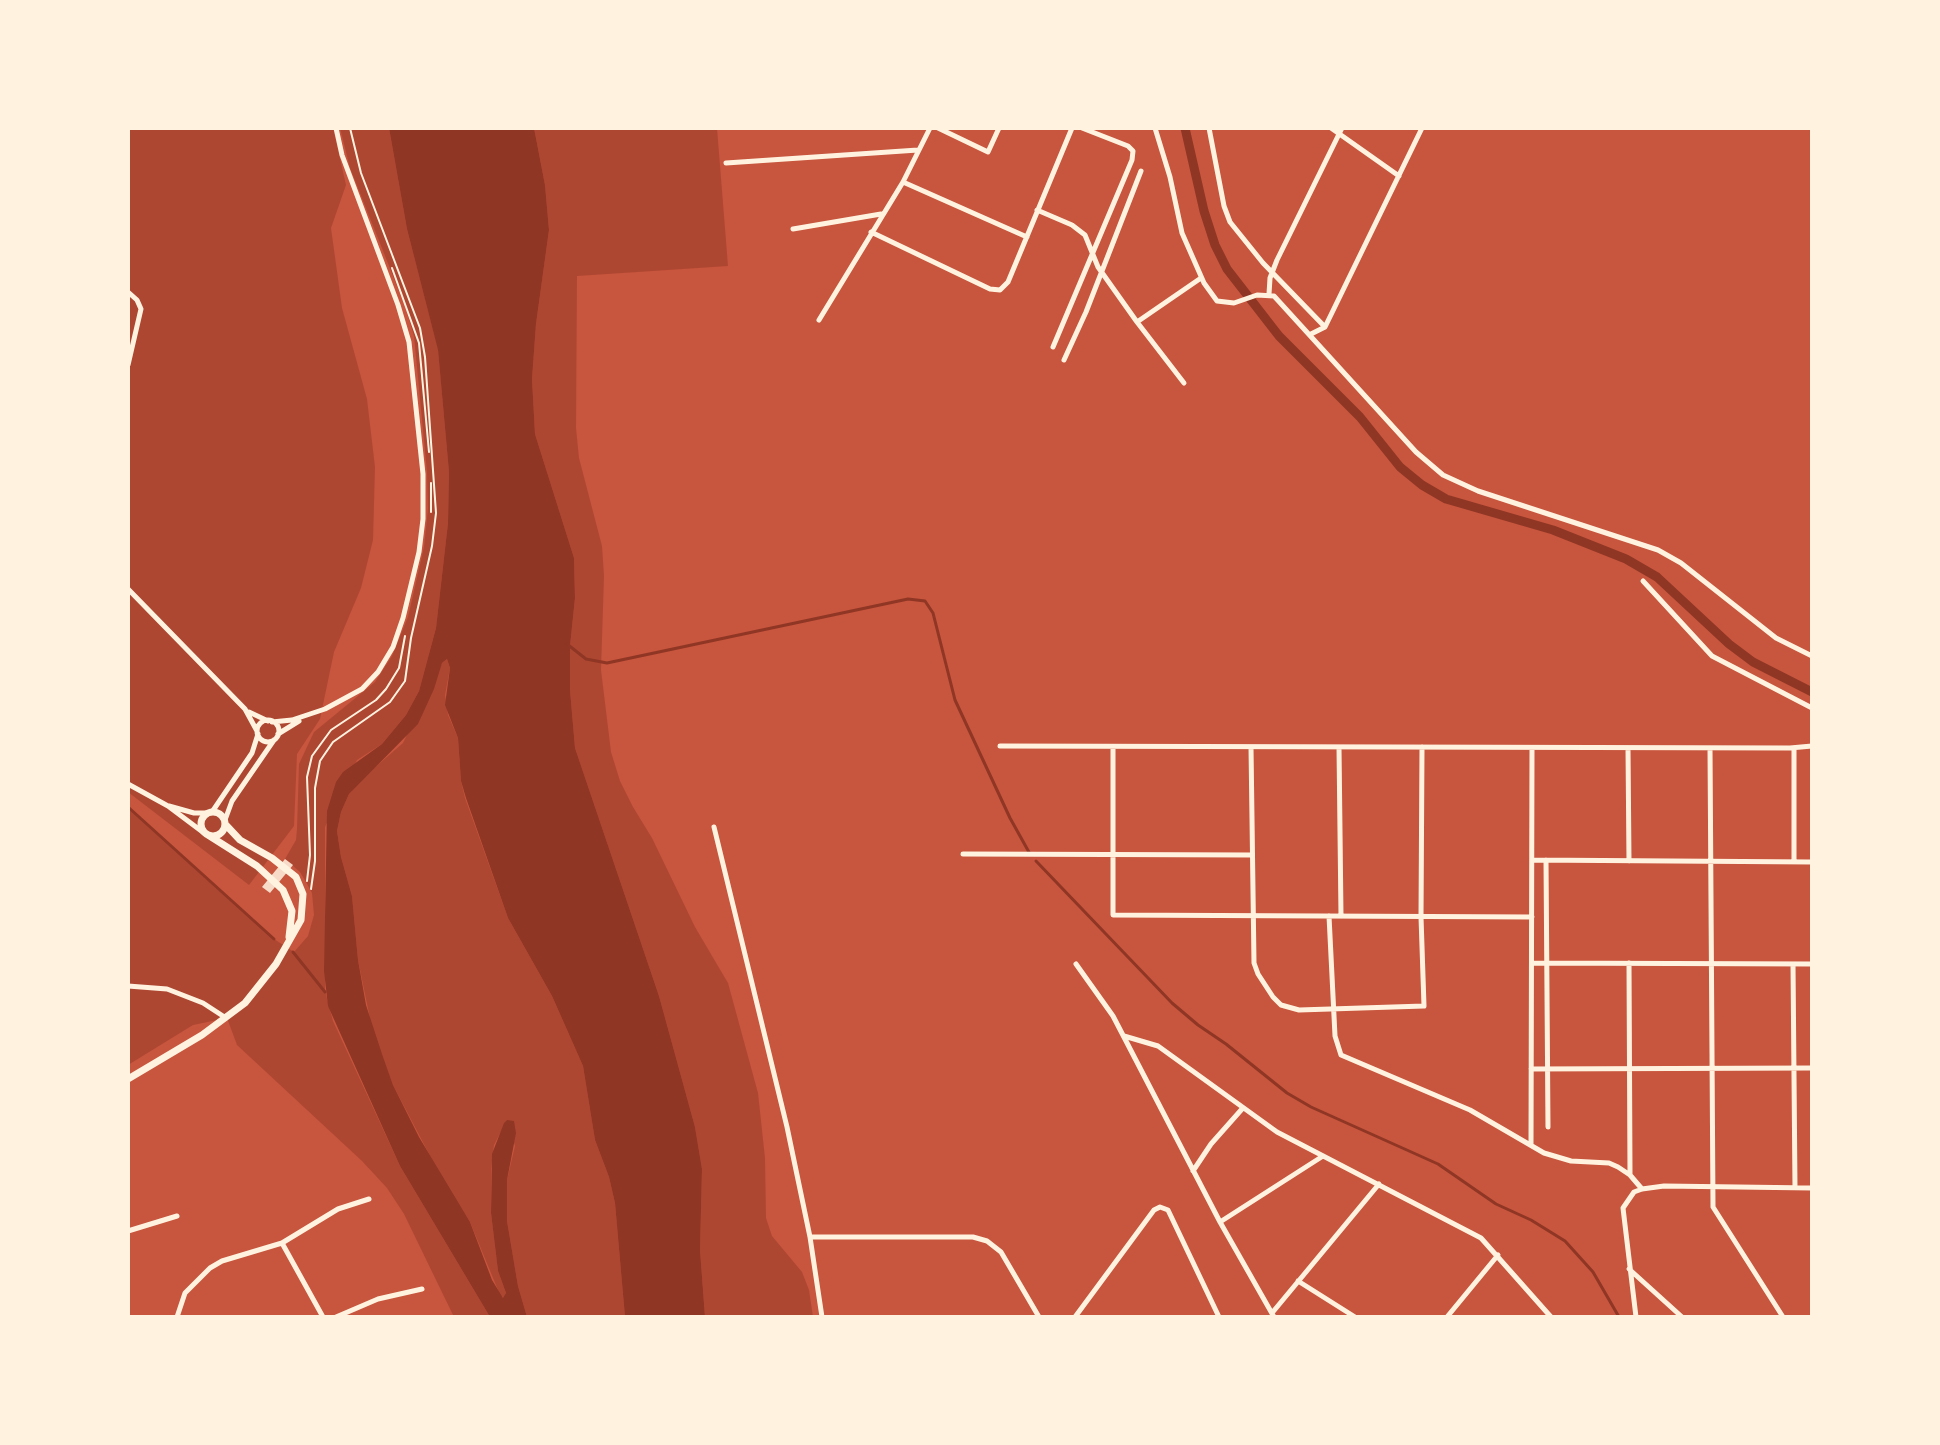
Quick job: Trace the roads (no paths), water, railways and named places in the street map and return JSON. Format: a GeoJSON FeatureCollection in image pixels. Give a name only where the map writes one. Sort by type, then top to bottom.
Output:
{"type":"FeatureCollection","features":[{"type":"Feature","properties":{"kind":"street"},"geometry":{"type":"LineString","coordinates":[[128,589],[245,709],[264,741],[362,689],[386,659],[403,618],[419,552],[423,474],[409,342],[342,155],[336,128]]}},
{"type":"Feature","properties":{"kind":"street"},"geometry":{"type":"LineString","coordinates":[[819,320],[903,182],[930,128]]}},
{"type":"Feature","properties":{"kind":"street"},"geometry":{"type":"LineString","coordinates":[[938,128],[988,152],[999,128]]}},
{"type":"Feature","properties":{"kind":"street"},"geometry":{"type":"LineString","coordinates":[[871,232],[990,289],[1000,290],[1008,282],[1072,128]]}},
{"type":"Feature","properties":{"kind":"street"},"geometry":{"type":"LineString","coordinates":[[1053,347],[1132,160],[1133,151],[1082,128]]}},
{"type":"Feature","properties":{"kind":"street"},"geometry":{"type":"LineString","coordinates":[[1155,128],[1182,233],[1201,278],[1217,301],[1227,303],[1269,294],[1281,301],[1416,452],[1443,475],[1478,491],[1658,550],[1681,563],[1776,638],[1812,656]]}},
{"type":"Feature","properties":{"kind":"street"},"geometry":{"type":"LineString","coordinates":[[1209,128],[1230,222],[1272,273],[1325,327]]}},
{"type":"Feature","properties":{"kind":"street"},"geometry":{"type":"LineString","coordinates":[[1331,128],[1341,131],[1399,176]]}},
{"type":"Feature","properties":{"kind":"street"},"geometry":{"type":"LineString","coordinates":[[1311,334],[1325,327],[1422,128]]}},
{"type":"Feature","properties":{"kind":"street"},"geometry":{"type":"LineString","coordinates":[[1269,294],[1272,273],[1341,131]]}},
{"type":"Feature","properties":{"kind":"street"},"geometry":{"type":"LineString","coordinates":[[726,163],[919,150]]}},
{"type":"Feature","properties":{"kind":"street"},"geometry":{"type":"LineString","coordinates":[[1064,360],[1141,171]]}},
{"type":"Feature","properties":{"kind":"street"},"geometry":{"type":"LineString","coordinates":[[903,182],[1027,237]]}},
{"type":"Feature","properties":{"kind":"street"},"geometry":{"type":"LineString","coordinates":[[1037,210],[1072,225],[1085,235],[1102,272],[1184,383]]}},
{"type":"Feature","properties":{"kind":"street"},"geometry":{"type":"LineString","coordinates":[[793,229],[882,214]]}},
{"type":"Feature","properties":{"kind":"street"},"geometry":{"type":"LineString","coordinates":[[1137,322],[1201,278]]}},
{"type":"Feature","properties":{"kind":"street"},"geometry":{"type":"LineString","coordinates":[[128,292],[141,309],[128,365]]}},
{"type":"Feature","properties":{"kind":"street"},"geometry":{"type":"LineString","coordinates":[[1643,581],[1712,656],[1812,708]]}},
{"type":"Feature","properties":{"kind":"street"},"geometry":{"type":"LineString","coordinates":[[206,834],[219,835],[232,801],[276,737],[278,728],[245,709]]}},
{"type":"Feature","properties":{"kind":"street"},"geometry":{"type":"LineString","coordinates":[[206,834],[200,822],[252,753],[259,725],[307,717]]}},
{"type":"Feature","properties":{"kind":"street"},"geometry":{"type":"LineString","coordinates":[[1000,746],[1812,746]]}},
{"type":"Feature","properties":{"kind":"street"},"geometry":{"type":"LineString","coordinates":[[1113,747],[1113,915],[1532,917]]}},
{"type":"Feature","properties":{"kind":"street"},"geometry":{"type":"LineString","coordinates":[[1251,747],[1254,963],[1273,997],[1289,1009],[1424,1006],[1422,747]]}},
{"type":"Feature","properties":{"kind":"street"},"geometry":{"type":"LineString","coordinates":[[1339,747],[1341,916]]}},
{"type":"Feature","properties":{"kind":"street"},"geometry":{"type":"LineString","coordinates":[[1531,1145],[1532,748]]}},
{"type":"Feature","properties":{"kind":"street"},"geometry":{"type":"LineString","coordinates":[[1628,748],[1629,861]]}},
{"type":"Feature","properties":{"kind":"street"},"geometry":{"type":"LineString","coordinates":[[1710,748],[1713,1207],[1783,1317]]}},
{"type":"Feature","properties":{"kind":"street"},"geometry":{"type":"LineString","coordinates":[[1794,748],[1794,862]]}},
{"type":"Feature","properties":{"kind":"street"},"geometry":{"type":"LineString","coordinates":[[128,784],[168,806],[264,871],[287,895],[293,916],[286,947]]}},
{"type":"Feature","properties":{"kind":"street"},"geometry":{"type":"LineString","coordinates":[[128,1079],[227,1018],[256,991],[301,920],[307,892],[290,871],[240,840],[220,813],[194,813],[168,806]]}},
{"type":"Feature","properties":{"kind":"street"},"geometry":{"type":"LineString","coordinates":[[714,827],[781,1102],[810,1237],[822,1317]]}},
{"type":"Feature","properties":{"kind":"street"},"geometry":{"type":"LineString","coordinates":[[963,854],[1252,855]]}},
{"type":"Feature","properties":{"kind":"street"},"geometry":{"type":"LineString","coordinates":[[1532,860],[1812,862]]}},
{"type":"Feature","properties":{"kind":"street"},"geometry":{"type":"LineString","coordinates":[[1546,860],[1548,1127]]}},
{"type":"Feature","properties":{"kind":"street"},"geometry":{"type":"LineString","coordinates":[[1329,916],[1336,1045],[1341,1055],[1470,1110],[1557,1158],[1609,1163],[1630,1175],[1642,1189]]}},
{"type":"Feature","properties":{"kind":"street"},"geometry":{"type":"LineString","coordinates":[[1532,963],[1812,964]]}},
{"type":"Feature","properties":{"kind":"street"},"geometry":{"type":"LineString","coordinates":[[1629,963],[1630,1175]]}},
{"type":"Feature","properties":{"kind":"street"},"geometry":{"type":"LineString","coordinates":[[1076,964],[1124,1036],[1192,1171],[1273,1315],[1379,1184]]}},
{"type":"Feature","properties":{"kind":"street"},"geometry":{"type":"LineString","coordinates":[[1793,964],[1795,1188]]}},
{"type":"Feature","properties":{"kind":"street"},"geometry":{"type":"LineString","coordinates":[[128,986],[167,989],[203,1003],[227,1018]]}},
{"type":"Feature","properties":{"kind":"street"},"geometry":{"type":"LineString","coordinates":[[1124,1036],[1158,1046],[1277,1132],[1467,1230],[1490,1246],[1551,1317]]}},
{"type":"Feature","properties":{"kind":"street"},"geometry":{"type":"LineString","coordinates":[[1531,1069],[1812,1068]]}},
{"type":"Feature","properties":{"kind":"street"},"geometry":{"type":"LineString","coordinates":[[1192,1171],[1242,1109]]}},
{"type":"Feature","properties":{"kind":"street"},"geometry":{"type":"LineString","coordinates":[[1220,1222],[1323,1156]]}},
{"type":"Feature","properties":{"kind":"street"},"geometry":{"type":"LineString","coordinates":[[1636,1317],[1623,1208],[1629,1197],[1642,1189],[1812,1188]]}},
{"type":"Feature","properties":{"kind":"street"},"geometry":{"type":"LineString","coordinates":[[177,1317],[185,1293],[210,1268],[222,1261],[282,1243],[338,1209],[369,1199]]}},
{"type":"Feature","properties":{"kind":"street"},"geometry":{"type":"LineString","coordinates":[[1075,1317],[1154,1210],[1160,1207],[1168,1210],[1219,1317]]}},
{"type":"Feature","properties":{"kind":"street"},"geometry":{"type":"LineString","coordinates":[[128,1231],[177,1216]]}},
{"type":"Feature","properties":{"kind":"street"},"geometry":{"type":"LineString","coordinates":[[810,1237],[973,1237],[987,1241],[1001,1252],[1039,1317]]}},
{"type":"Feature","properties":{"kind":"street"},"geometry":{"type":"LineString","coordinates":[[282,1243],[323,1317]]}},
{"type":"Feature","properties":{"kind":"street"},"geometry":{"type":"LineString","coordinates":[[1447,1317],[1498,1255]]}},
{"type":"Feature","properties":{"kind":"street"},"geometry":{"type":"LineString","coordinates":[[1628,1269],[1682,1317]]}},
{"type":"Feature","properties":{"kind":"street"},"geometry":{"type":"LineString","coordinates":[[1298,1281],[1355,1317]]}},
{"type":"Feature","properties":{"kind":"street"},"geometry":{"type":"LineString","coordinates":[[336,1317],[378,1299],[422,1289]]}},
{"type":"Feature","properties":{"kind":"street"},"geometry":{"type":"LineString","coordinates":[[1454,1308],[1461,1317]]}},
{"type":"Feature","properties":{"kind":"waterway"},"geometry":{"type":"LineString","coordinates":[[1185,128],[1204,211],[1227,269],[1279,336],[1360,417],[1400,467],[1446,499],[1553,530],[1626,559],[1657,577],[1729,644],[1753,662],[1812,692]]}},
{"type":"Feature","properties":{"kind":"waterway"},"geometry":{"type":"LineString","coordinates":[[567,644],[586,659],[607,663],[908,599],[925,601],[933,613],[955,700],[1030,854]]}},
{"type":"Feature","properties":{"kind":"waterway"},"geometry":{"type":"LineString","coordinates":[[128,807],[274,939]]}},
{"type":"Feature","properties":{"kind":"waterway"},"geometry":{"type":"LineString","coordinates":[[1036,861],[1172,1003],[1198,1025],[1287,1093],[1311,1107],[1438,1164],[1496,1204],[1531,1220],[1565,1241],[1593,1272],[1619,1317]]}},
{"type":"Feature","properties":{"kind":"waterway"},"geometry":{"type":"LineString","coordinates":[[293,952],[325,992]]}}]}
